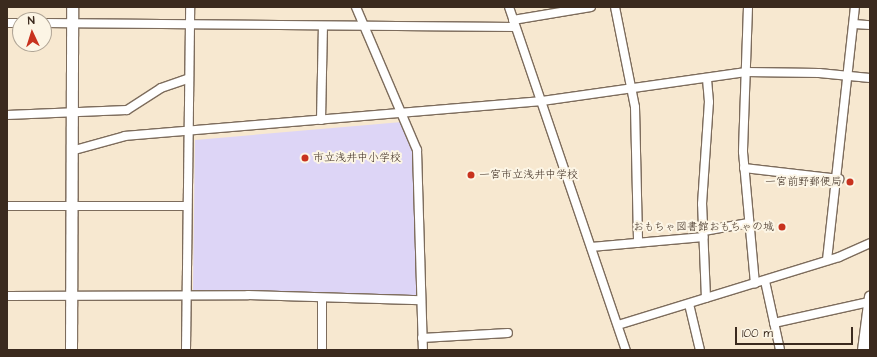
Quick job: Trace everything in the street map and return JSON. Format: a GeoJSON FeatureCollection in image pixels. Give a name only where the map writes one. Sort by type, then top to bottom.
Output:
{"type":"FeatureCollection","features":[{"type":"Feature","properties":{"kind":"street"},"geometry":{"type":"LineString","coordinates":[[71,350],[71,152],[73,111],[72,7]]}},
{"type":"Feature","properties":{"kind":"street"},"geometry":{"type":"LineString","coordinates":[[186,350],[186,206],[190,7]]}},
{"type":"Feature","properties":{"kind":"street"},"geometry":{"type":"LineString","coordinates":[[356,7],[417,150],[419,166],[423,350]]}},
{"type":"Feature","properties":{"kind":"street"},"geometry":{"type":"LineString","coordinates":[[509,7],[626,350]]}},
{"type":"Feature","properties":{"kind":"street"},"geometry":{"type":"LineString","coordinates":[[52,23],[365,27],[514,24],[591,7]]}},
{"type":"Feature","properties":{"kind":"street"},"geometry":{"type":"LineString","coordinates":[[615,7],[633,90],[638,243]]}},
{"type":"Feature","properties":{"kind":"street"},"geometry":{"type":"LineString","coordinates":[[748,7],[744,168],[748,223],[755,283]]}},
{"type":"Feature","properties":{"kind":"street"},"geometry":{"type":"LineString","coordinates":[[827,260],[839,179],[855,7]]}},
{"type":"Feature","properties":{"kind":"street"},"geometry":{"type":"LineString","coordinates":[[854,24],[870,25]]}},
{"type":"Feature","properties":{"kind":"street"},"geometry":{"type":"LineString","coordinates":[[321,120],[323,26]]}},
{"type":"Feature","properties":{"kind":"street"},"geometry":{"type":"LineString","coordinates":[[71,152],[125,136],[542,101],[633,90],[746,72],[870,78]]}},
{"type":"Feature","properties":{"kind":"street"},"geometry":{"type":"LineString","coordinates":[[7,115],[65,115],[73,111],[127,110],[161,88],[188,78]]}},
{"type":"Feature","properties":{"kind":"street"},"geometry":{"type":"LineString","coordinates":[[706,298],[704,234],[707,79]]}},
{"type":"Feature","properties":{"kind":"street"},"geometry":{"type":"LineString","coordinates":[[744,168],[839,179]]}},
{"type":"Feature","properties":{"kind":"street"},"geometry":{"type":"LineString","coordinates":[[7,206],[186,206]]}},
{"type":"Feature","properties":{"kind":"street"},"geometry":{"type":"LineString","coordinates":[[591,246],[638,243],[704,234],[748,223]]}},
{"type":"Feature","properties":{"kind":"street"},"geometry":{"type":"LineString","coordinates":[[618,326],[827,260],[870,243]]}},
{"type":"Feature","properties":{"kind":"street"},"geometry":{"type":"LineString","coordinates":[[765,280],[780,350]]}},
{"type":"Feature","properties":{"kind":"street"},"geometry":{"type":"LineString","coordinates":[[7,296],[186,296],[421,300]]}},
{"type":"Feature","properties":{"kind":"street"},"geometry":{"type":"LineString","coordinates":[[322,298],[322,350]]}},
{"type":"Feature","properties":{"kind":"street"},"geometry":{"type":"LineString","coordinates":[[774,323],[870,299],[868,325],[863,350]]}},
{"type":"Feature","properties":{"kind":"street"},"geometry":{"type":"LineString","coordinates":[[689,304],[700,350]]}},
{"type":"Feature","properties":{"kind":"street"},"geometry":{"type":"LineString","coordinates":[[422,338],[508,333]]}},
{"type":"Feature","properties":{"kind":"shaded area"},"geometry":{"type":"Polygon","coordinates":[[[402,122],[413,154],[417,294],[412,297],[193,290],[195,140],[402,122]]]}},
{"type":"Feature","properties":{"kind":"place","name":"市立浅井中小学校"},"geometry":{"type":"Point","coordinates":[305,158]}},
{"type":"Feature","properties":{"kind":"place","name":"一宮市立浅井中学校"},"geometry":{"type":"Point","coordinates":[471,175]}},
{"type":"Feature","properties":{"kind":"place","name":"一宮前野郵便局"},"geometry":{"type":"Point","coordinates":[850,182]}},
{"type":"Feature","properties":{"kind":"place","name":"おもちゃ図書館おもちゃの城"},"geometry":{"type":"Point","coordinates":[782,227]}}]}
